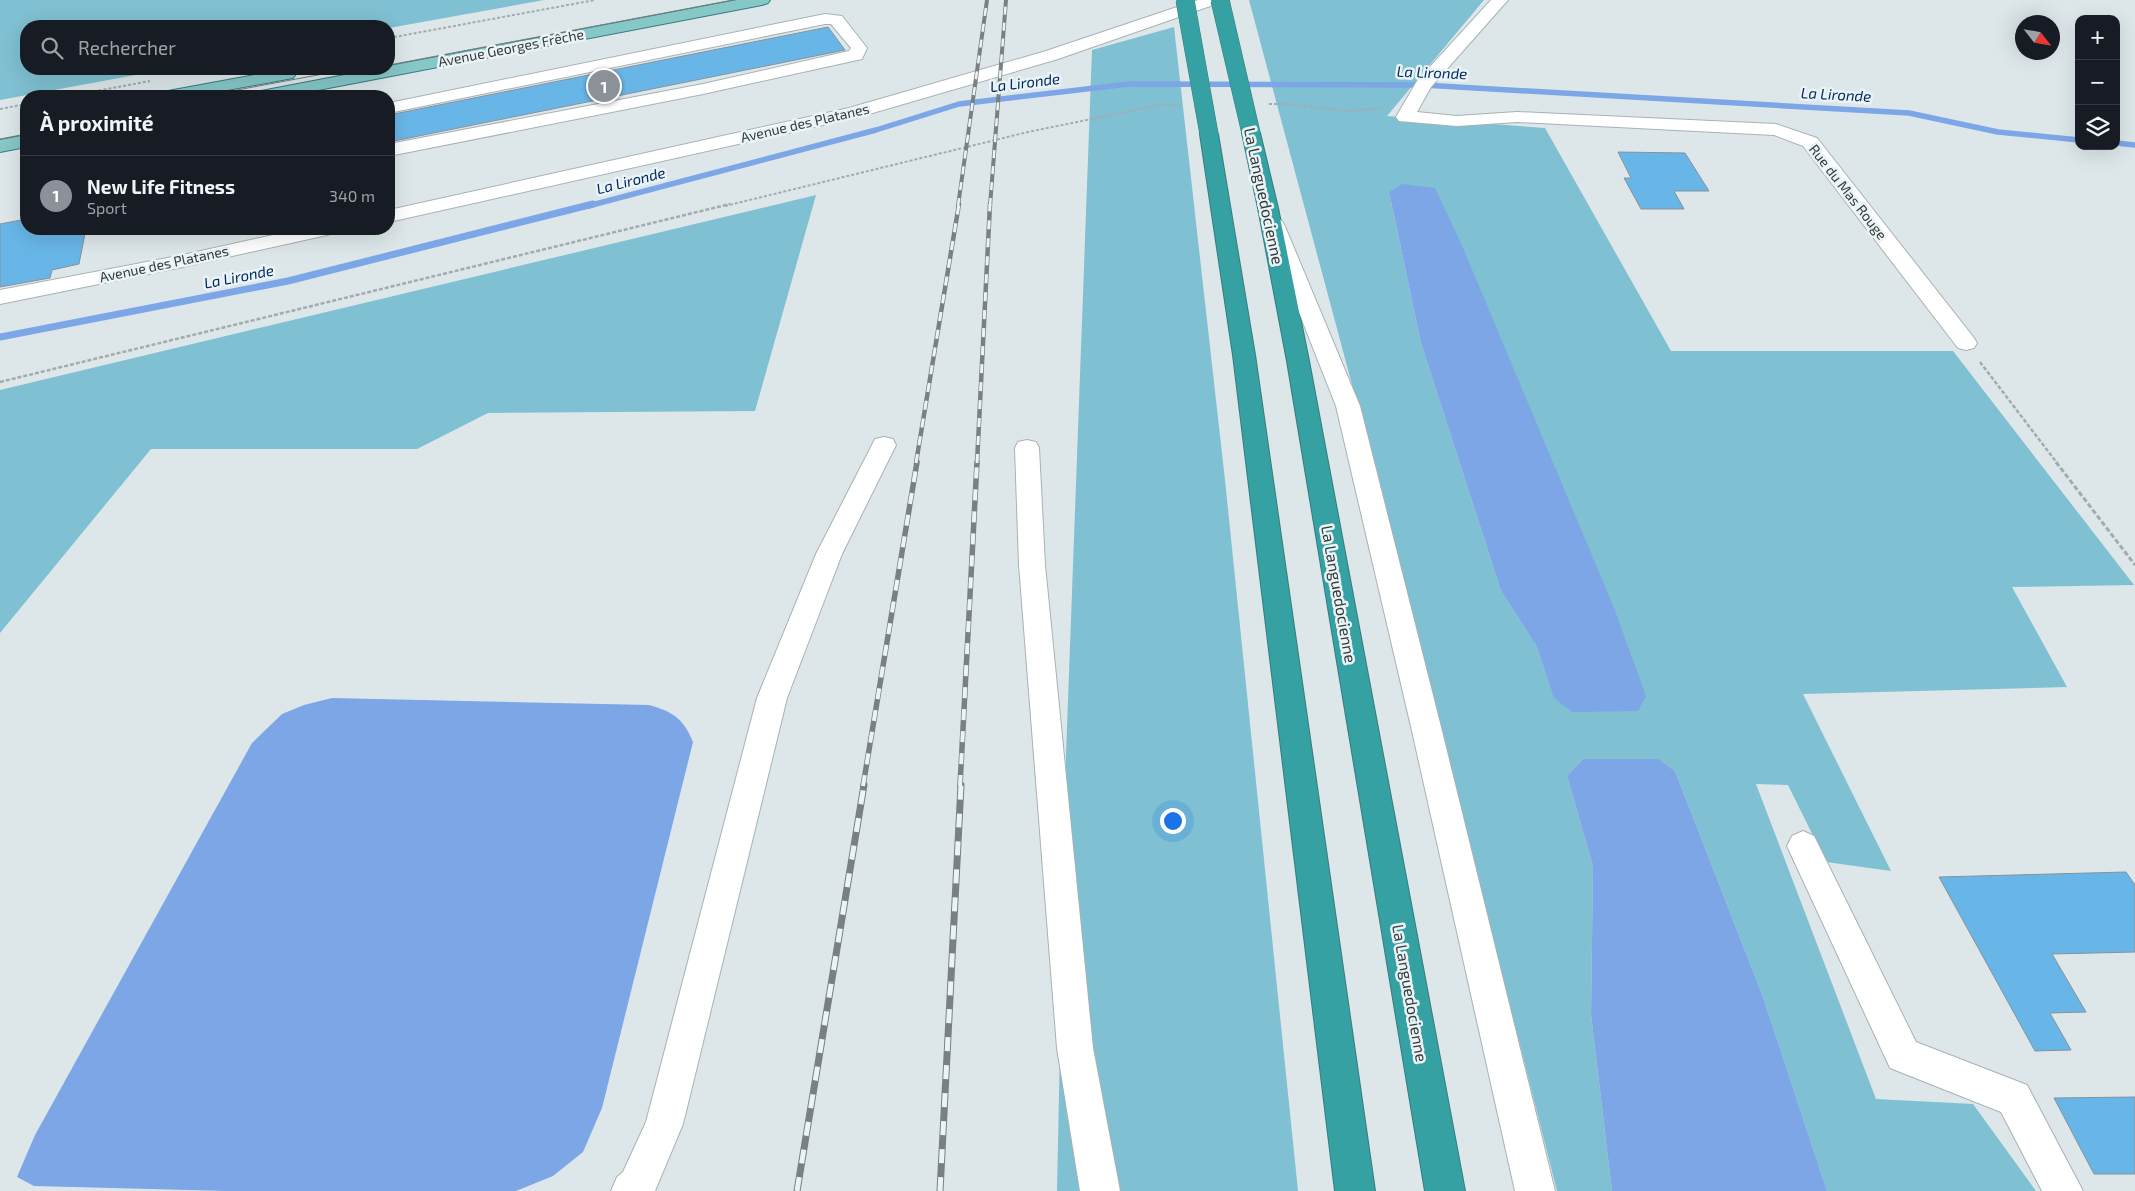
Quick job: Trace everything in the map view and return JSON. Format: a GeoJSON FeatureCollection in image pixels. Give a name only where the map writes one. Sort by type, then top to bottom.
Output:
{"type":"FeatureCollection","features":[{"type":"Feature","properties":{"kind":"highway"},"geometry":{"type":"LineString","coordinates":[[1184,0],[1222,207],[1244,355],[1355,1191]]}},
{"type":"Feature","properties":{"kind":"highway","name":"La Languedocienne"},"geometry":{"type":"LineString","coordinates":[[1220,0],[1268,208],[1298,361],[1445,1191]]}},
{"type":"Feature","properties":{"kind":"main road","name":"Avenue Georges Frêche"},"geometry":{"type":"LineString","coordinates":[[563,22],[680,0]]}},
{"type":"Feature","properties":{"kind":"main road","name":"Avenue Georges Frêche"},"geometry":{"type":"LineString","coordinates":[[395,71],[762,0]]}},
{"type":"Feature","properties":{"kind":"main road"},"geometry":{"type":"LineString","coordinates":[[201,90],[282,75]]}},
{"type":"Feature","properties":{"kind":"main road","name":"Avenue Georges Frêche"},"geometry":{"type":"LineString","coordinates":[[297,90],[374,75]]}},
{"type":"Feature","properties":{"kind":"main road"},"geometry":{"type":"LineString","coordinates":[[0,146],[20,142]]}},
{"type":"Feature","properties":{"kind":"street","name":"Avenue des Platanes"},"geometry":{"type":"LineString","coordinates":[[395,215],[853,113],[1052,55],[1213,0]]}},
{"type":"Feature","properties":{"kind":"street"},"geometry":{"type":"LineString","coordinates":[[1407,112],[1423,85],[1500,0]]}},
{"type":"Feature","properties":{"kind":"street"},"geometry":{"type":"LineString","coordinates":[[395,108],[519,102],[702,89],[856,55],[858,48],[836,20],[825,19],[519,102],[395,148]]}},
{"type":"Feature","properties":{"kind":"street","name":"Rue du Mas Rouge"},"geometry":{"type":"LineString","coordinates":[[1407,112],[1457,121],[1517,117],[1776,130],[1810,142],[1966,343]]}},
{"type":"Feature","properties":{"kind":"street"},"geometry":{"type":"LineString","coordinates":[[1268,208],[1348,406],[1427,731],[1535,1191]]}},
{"type":"Feature","properties":{"kind":"street","name":"Avenue des Platanes"},"geometry":{"type":"LineString","coordinates":[[0,297],[150,268],[286,235]]}},
{"type":"Feature","properties":{"kind":"street"},"geometry":{"type":"LineString","coordinates":[[631,1191],[637,1186],[664,1124],[772,698],[829,554],[884,445]]}},
{"type":"Feature","properties":{"kind":"street"},"geometry":{"type":"LineString","coordinates":[[1028,448],[1032,565],[1075,1048],[1100,1191]]}},
{"type":"Feature","properties":{"kind":"street"},"geometry":{"type":"LineString","coordinates":[[1803,846],[1903,1056],[2014,1098],[2063,1191]]}},
{"type":"Feature","properties":{"kind":"path"},"geometry":{"type":"LineString","coordinates":[[395,37],[595,0]]}},
{"type":"Feature","properties":{"kind":"path"},"geometry":{"type":"LineString","coordinates":[[103,90],[154,81]]}},
{"type":"Feature","properties":{"kind":"path"},"geometry":{"type":"LineString","coordinates":[[0,382],[1028,132],[1160,105],[1189,104]]}},
{"type":"Feature","properties":{"kind":"path"},"geometry":{"type":"LineString","coordinates":[[1268,104],[1287,104],[1347,111],[1407,112]]}},
{"type":"Feature","properties":{"kind":"path"},"geometry":{"type":"LineString","coordinates":[[0,109],[20,105]]}},
{"type":"Feature","properties":{"kind":"path"},"geometry":{"type":"LineString","coordinates":[[1966,343],[2135,565]]}},
{"type":"Feature","properties":{"kind":"shaded area"},"geometry":{"type":"Polygon","coordinates":[[[0,0],[544,0],[395,27],[395,20],[20,20],[20,75],[135,75],[54,90],[20,90],[20,96],[0,100],[0,0]]]}},
{"type":"Feature","properties":{"kind":"shaded area"},"geometry":{"type":"Polygon","coordinates":[[[1249,0],[1484,0],[1387,116],[1545,128],[1671,351],[1953,351],[2134,585],[2012,587],[2067,687],[1803,694],[1891,871],[1826,862],[1788,785],[1756,784],[1876,1099],[1973,1104],[2036,1191],[1827,1191],[1763,997],[1675,771],[1659,759],[1583,759],[1567,776],[1593,866],[1591,1015],[1612,1191],[1557,1191],[1366,437],[1249,0]],[[1389,192],[1421,343],[1501,591],[1537,647],[1554,698],[1389,192]]]}},
{"type":"Feature","properties":{"kind":"shaded area"},"geometry":{"type":"Polygon","coordinates":[[[1174,27],[1225,480],[1298,1191],[1057,1191],[1066,755],[1092,50],[1174,27]]]}},
{"type":"Feature","properties":{"kind":"shaded area"},"geometry":{"type":"Polygon","coordinates":[[[1402,184],[1435,188],[1463,248],[1614,608],[1646,696],[1638,711],[1572,712],[1554,698],[1537,647],[1501,591],[1421,343],[1389,192],[1402,184]]]}},
{"type":"Feature","properties":{"kind":"shaded area"},"geometry":{"type":"Polygon","coordinates":[[[816,195],[755,411],[488,413],[417,449],[151,449],[0,633],[0,390],[816,195]]]}},
{"type":"Feature","properties":{"kind":"shaded area"},"geometry":{"type":"Polygon","coordinates":[[[332,698],[649,705],[671,713],[681,722],[689,734],[693,742],[602,1108],[583,1152],[553,1176],[516,1191],[226,1191],[34,1186],[17,1177],[35,1135],[252,743],[282,714],[304,705],[332,698]]]}},
{"type":"Feature","properties":{"kind":"shaded area"},"geometry":{"type":"Polygon","coordinates":[[[1583,759],[1659,759],[1675,771],[1763,997],[1827,1191],[1612,1191],[1591,1015],[1593,866],[1567,776],[1583,759]]]}},
{"type":"Feature","properties":{"kind":"building"},"geometry":{"type":"Polygon","coordinates":[[[828,27],[845,50],[395,141],[395,114],[828,27]]]}},
{"type":"Feature","properties":{"kind":"building"},"geometry":{"type":"Polygon","coordinates":[[[1618,152],[1685,153],[1709,191],[1674,191],[1684,209],[1641,209],[1624,178],[1631,178],[1618,152]]]}},
{"type":"Feature","properties":{"kind":"building"},"geometry":{"type":"Polygon","coordinates":[[[20,220],[20,235],[85,235],[79,264],[52,270],[50,278],[0,287],[0,224],[20,220]]]}},
{"type":"Feature","properties":{"kind":"building"},"geometry":{"type":"Polygon","coordinates":[[[2126,872],[2135,885],[2135,952],[2052,954],[2086,1012],[2050,1013],[2071,1050],[2035,1051],[1939,877],[2126,872]]]}},
{"type":"Feature","properties":{"kind":"building"},"geometry":{"type":"Polygon","coordinates":[[[2135,1097],[2135,1174],[2094,1174],[2054,1098],[2135,1097]]]}},
{"type":"Feature","properties":{"kind":"waterway","name":"La Lironde"},"geometry":{"type":"LineString","coordinates":[[588,206],[876,130],[959,104],[1129,84],[1423,85],[1909,113],[1998,132],[2075,140]]}},
{"type":"Feature","properties":{"kind":"waterway","name":"La Lironde"},"geometry":{"type":"LineString","coordinates":[[2120,143],[2135,145]]}},
{"type":"Feature","properties":{"kind":"waterway","name":"La Lironde"},"geometry":{"type":"LineString","coordinates":[[0,337],[288,281],[593,204]]}},
{"type":"Feature","properties":{"kind":"tram line"},"geometry":{"type":"LineString","coordinates":[[395,64],[733,0]]}},
{"type":"Feature","properties":{"kind":"tram line"},"geometry":{"type":"LineString","coordinates":[[237,90],[318,75]]}},
{"type":"Feature","properties":{"kind":"tram line"},"geometry":{"type":"LineString","coordinates":[[0,139],[20,135]]}},
{"type":"Feature","properties":{"kind":"railway"},"geometry":{"type":"LineString","coordinates":[[958,206],[987,0]]}},
{"type":"Feature","properties":{"kind":"railway"},"geometry":{"type":"LineString","coordinates":[[990,206],[1006,0]]}},
{"type":"Feature","properties":{"kind":"railway"},"geometry":{"type":"LineString","coordinates":[[916,463],[959,204]]}},
{"type":"Feature","properties":{"kind":"railway"},"geometry":{"type":"LineString","coordinates":[[977,463],[990,204]]}},
{"type":"Feature","properties":{"kind":"railway"},"geometry":{"type":"LineString","coordinates":[[863,786],[917,462]]}},
{"type":"Feature","properties":{"kind":"railway"},"geometry":{"type":"LineString","coordinates":[[960,786],[977,462]]}},
{"type":"Feature","properties":{"kind":"railway"},"geometry":{"type":"LineString","coordinates":[[797,1191],[864,785]]}},
{"type":"Feature","properties":{"kind":"railway"},"geometry":{"type":"LineString","coordinates":[[940,1191],[961,785]]}},
{"type":"Feature","properties":{"kind":"place","name":"New Life Fitness"},"geometry":{"type":"Point","coordinates":[604,86]}}]}
